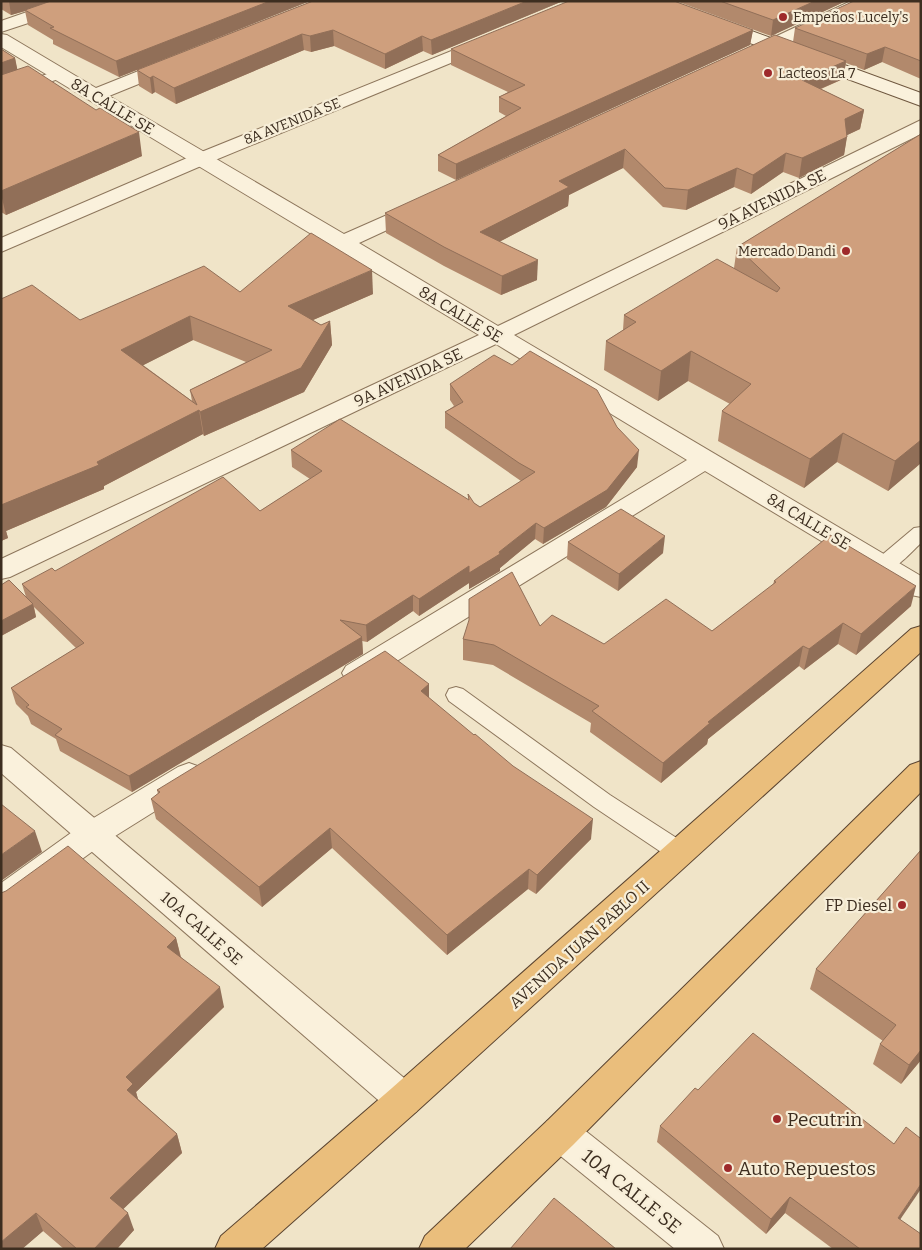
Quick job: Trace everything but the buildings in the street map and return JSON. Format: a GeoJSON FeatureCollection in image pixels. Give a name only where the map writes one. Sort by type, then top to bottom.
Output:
{"type":"FeatureCollection","features":[{"type":"Feature","properties":{"kind":"highway","name":"AVENIDA JUAN PABLO II"},"geometry":{"type":"LineString","coordinates":[[234,1249],[681,853],[921,636]]}},
{"type":"Feature","properties":{"kind":"highway"},"geometry":{"type":"LineString","coordinates":[[438,1249],[560,1133],[921,773]]}},
{"type":"Feature","properties":{"kind":"street"},"geometry":{"type":"LineString","coordinates":[[1,28],[77,1]]}},
{"type":"Feature","properties":{"kind":"street"},"geometry":{"type":"LineString","coordinates":[[653,1],[921,100]]}},
{"type":"Feature","properties":{"kind":"street"},"geometry":{"type":"LineString","coordinates":[[736,62],[866,1]]}},
{"type":"Feature","properties":{"kind":"street","name":"8A AVENIDA SE"},"geometry":{"type":"LineString","coordinates":[[1,246],[201,159],[503,35]]}},
{"type":"Feature","properties":{"kind":"street","name":"8A CALLE SE"},"geometry":{"type":"LineString","coordinates":[[1,39],[921,588]]}},
{"type":"Feature","properties":{"kind":"street"},"geometry":{"type":"LineString","coordinates":[[94,95],[186,59]]}},
{"type":"Feature","properties":{"kind":"street","name":"9A AVENIDA SE"},"geometry":{"type":"LineString","coordinates":[[1,570],[497,335],[921,126]]}},
{"type":"Feature","properties":{"kind":"street"},"geometry":{"type":"LineString","coordinates":[[343,243],[432,202]]}},
{"type":"Feature","properties":{"kind":"street"},"geometry":{"type":"LineString","coordinates":[[331,688],[706,459]]}},
{"type":"Feature","properties":{"kind":"street","name":"10A CALLE SE"},"geometry":{"type":"LineString","coordinates":[[1,756],[404,1100]]}},
{"type":"Feature","properties":{"kind":"street"},"geometry":{"type":"LineString","coordinates":[[1,901],[93,834],[212,761]]}},
{"type":"Feature","properties":{"kind":"street","name":"10A CALLE SE"},"geometry":{"type":"LineString","coordinates":[[560,1133],[705,1249]]}},
{"type":"Feature","properties":{"kind":"lane"},"geometry":{"type":"LineString","coordinates":[[1,95],[60,74]]}},
{"type":"Feature","properties":{"kind":"lane"},"geometry":{"type":"LineString","coordinates":[[883,565],[921,533]]}},
{"type":"Feature","properties":{"kind":"lane"},"geometry":{"type":"LineString","coordinates":[[456,696],[602,801],[681,853]]}},
{"type":"Feature","properties":{"kind":"place","name":"Empeños Lucely's"},"geometry":{"type":"Point","coordinates":[783,17]}},
{"type":"Feature","properties":{"kind":"place","name":"Lacteos La 7"},"geometry":{"type":"Point","coordinates":[768,73]}},
{"type":"Feature","properties":{"kind":"place","name":"Mercado Dandi"},"geometry":{"type":"Point","coordinates":[846,251]}},
{"type":"Feature","properties":{"kind":"place","name":"FP Diesel"},"geometry":{"type":"Point","coordinates":[902,905]}},
{"type":"Feature","properties":{"kind":"place","name":"Pecutrin"},"geometry":{"type":"Point","coordinates":[777,1119]}},
{"type":"Feature","properties":{"kind":"place","name":"Auto Repuestos"},"geometry":{"type":"Point","coordinates":[728,1168]}}]}
